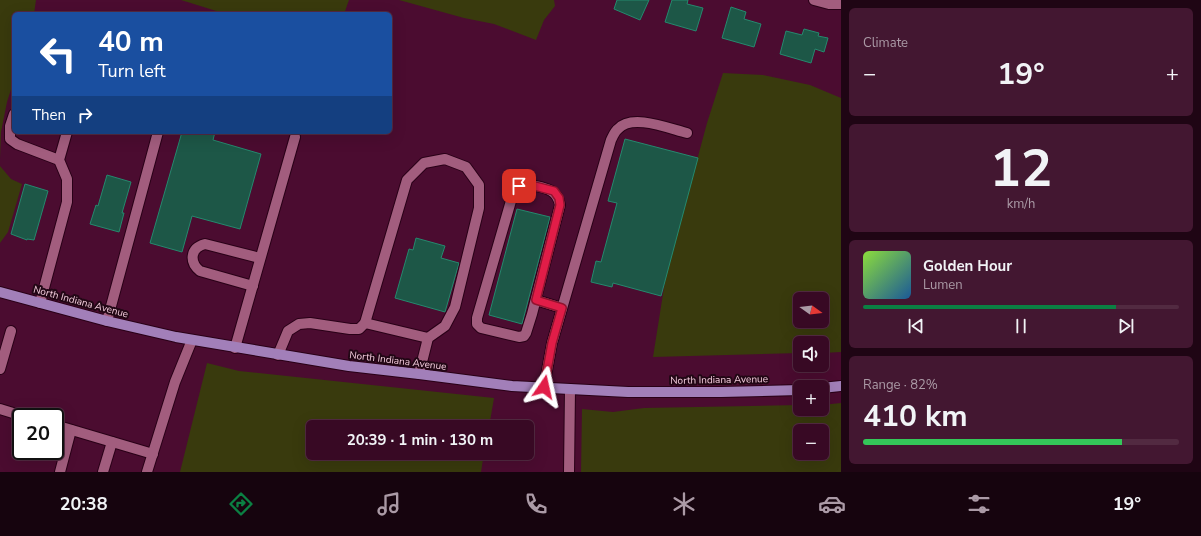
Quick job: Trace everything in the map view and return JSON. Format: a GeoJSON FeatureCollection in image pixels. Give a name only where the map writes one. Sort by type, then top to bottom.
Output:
{"type":"FeatureCollection","features":[{"type":"Feature","properties":{"kind":"main road","name":"North Indiana Avenue"},"geometry":{"type":"LineString","coordinates":[[0,292],[107,321],[192,340],[349,366],[512,386],[628,392],[793,390]]}},
{"type":"Feature","properties":{"kind":"main road"},"geometry":{"type":"LineString","coordinates":[[829,387],[841,386]]}},
{"type":"Feature","properties":{"kind":"street"},"geometry":{"type":"LineString","coordinates":[[814,0],[829,4],[841,4]]}},
{"type":"Feature","properties":{"kind":"street"},"geometry":{"type":"LineString","coordinates":[[12,120],[10,126],[10,138],[17,144],[59,160]]}},
{"type":"Feature","properties":{"kind":"street"},"geometry":{"type":"LineString","coordinates":[[544,387],[552,343],[611,140],[618,128],[628,122],[639,121],[687,133]]}},
{"type":"Feature","properties":{"kind":"street"},"geometry":{"type":"LineString","coordinates":[[40,303],[67,202],[67,179],[59,160],[66,134]]}},
{"type":"Feature","properties":{"kind":"street"},"geometry":{"type":"LineString","coordinates":[[107,321],[157,134]]}},
{"type":"Feature","properties":{"kind":"street"},"geometry":{"type":"LineString","coordinates":[[235,348],[295,137]]}},
{"type":"Feature","properties":{"kind":"street"},"geometry":{"type":"LineString","coordinates":[[278,355],[288,332],[299,324],[310,323],[359,329],[365,323],[407,180],[424,163],[445,159],[466,167],[479,185],[479,208],[455,307],[444,326],[428,338],[419,374]]}},
{"type":"Feature","properties":{"kind":"street"},"geometry":{"type":"LineString","coordinates":[[527,184],[554,191],[559,198],[560,205],[536,300],[524,336],[519,337],[481,328],[477,324],[477,318],[514,194],[519,186],[527,184]]}},
{"type":"Feature","properties":{"kind":"street"},"geometry":{"type":"LineString","coordinates":[[252,286],[200,271],[195,266],[192,259],[195,251],[200,246],[205,244],[260,258]]}},
{"type":"Feature","properties":{"kind":"street"},"geometry":{"type":"LineString","coordinates":[[536,300],[562,308]]}},
{"type":"Feature","properties":{"kind":"street"},"geometry":{"type":"LineString","coordinates":[[365,323],[428,338]]}},
{"type":"Feature","properties":{"kind":"street"},"geometry":{"type":"LineString","coordinates":[[0,369],[11,330]]}},
{"type":"Feature","properties":{"kind":"street"},"geometry":{"type":"LineString","coordinates":[[147,472],[175,382],[192,340]]}},
{"type":"Feature","properties":{"kind":"street"},"geometry":{"type":"LineString","coordinates":[[569,472],[570,389]]}},
{"type":"Feature","properties":{"kind":"street"},"geometry":{"type":"LineString","coordinates":[[0,409],[12,413]]}},
{"type":"Feature","properties":{"kind":"street"},"geometry":{"type":"LineString","coordinates":[[64,428],[153,454]]}},
{"type":"Feature","properties":{"kind":"street"},"geometry":{"type":"LineString","coordinates":[[60,472],[71,430]]}},
{"type":"Feature","properties":{"kind":"street"},"geometry":{"type":"LineString","coordinates":[[103,472],[112,442]]}},
{"type":"Feature","properties":{"kind":"shaded area"},"geometry":{"type":"Polygon","coordinates":[[[0,0],[36,0],[34,12],[12,12],[12,86],[1,132],[0,159],[0,0]]]}},
{"type":"Feature","properties":{"kind":"shaded area"},"geometry":{"type":"Polygon","coordinates":[[[181,0],[349,0],[345,12],[220,12],[181,0]]]}},
{"type":"Feature","properties":{"kind":"shaded area"},"geometry":{"type":"Polygon","coordinates":[[[399,0],[554,0],[555,6],[544,20],[536,40],[494,24],[464,18],[399,0]]]}},
{"type":"Feature","properties":{"kind":"shaded area"},"geometry":{"type":"Polygon","coordinates":[[[723,73],[763,75],[810,85],[841,98],[841,352],[829,353],[829,336],[793,336],[793,353],[653,357],[666,275],[707,123],[723,73]]]}},
{"type":"Feature","properties":{"kind":"shaded area"},"geometry":{"type":"Polygon","coordinates":[[[0,166],[11,179],[22,184],[8,232],[0,243],[0,166]]]}},
{"type":"Feature","properties":{"kind":"shaded area"},"geometry":{"type":"Polygon","coordinates":[[[207,363],[239,371],[494,398],[490,420],[306,420],[306,460],[483,460],[481,472],[180,472],[207,363]]]}},
{"type":"Feature","properties":{"kind":"shaded area"},"geometry":{"type":"Polygon","coordinates":[[[841,403],[841,472],[581,472],[582,409],[613,412],[644,408],[793,405],[793,416],[829,416],[829,404],[841,403]]]}},
{"type":"Feature","properties":{"kind":"building"},"geometry":{"type":"Polygon","coordinates":[[[617,0],[649,0],[640,20],[614,9],[617,0]]]}},
{"type":"Feature","properties":{"kind":"building"},"geometry":{"type":"Polygon","coordinates":[[[672,0],[688,0],[687,4],[703,8],[696,31],[665,22],[672,0]]]}},
{"type":"Feature","properties":{"kind":"building"},"geometry":{"type":"Polygon","coordinates":[[[731,7],[746,12],[744,19],[761,24],[754,47],[722,38],[731,7]]]}},
{"type":"Feature","properties":{"kind":"building"},"geometry":{"type":"Polygon","coordinates":[[[804,29],[819,33],[818,36],[828,38],[824,52],[815,49],[811,63],[780,54],[786,31],[802,35],[804,29]]]}},
{"type":"Feature","properties":{"kind":"building"},"geometry":{"type":"Polygon","coordinates":[[[181,134],[214,134],[213,140],[261,154],[240,229],[192,216],[182,252],[150,243],[181,134]]]}},
{"type":"Feature","properties":{"kind":"building"},"geometry":{"type":"Polygon","coordinates":[[[625,139],[698,158],[661,296],[613,283],[612,287],[591,282],[596,261],[601,262],[617,203],[608,201],[625,139]]]}},
{"type":"Feature","properties":{"kind":"building"},"geometry":{"type":"Polygon","coordinates":[[[107,175],[131,182],[122,213],[124,213],[119,232],[90,224],[96,205],[98,206],[107,175]]]}},
{"type":"Feature","properties":{"kind":"building"},"geometry":{"type":"Polygon","coordinates":[[[25,184],[48,191],[34,240],[27,240],[11,234],[25,184]]]}},
{"type":"Feature","properties":{"kind":"building"},"geometry":{"type":"Polygon","coordinates":[[[517,209],[550,217],[522,324],[489,315],[517,209]]]}},
{"type":"Feature","properties":{"kind":"building"},"geometry":{"type":"Polygon","coordinates":[[[416,238],[445,246],[441,258],[459,263],[445,312],[395,298],[409,249],[413,250],[416,238]]]}},
{"type":"Feature","properties":{"kind":"route"},"geometry":{"type":"LineString","coordinates":[[519,186],[527,184],[554,191],[559,198],[560,205],[536,300],[562,308],[552,343],[544,387]]}}]}
